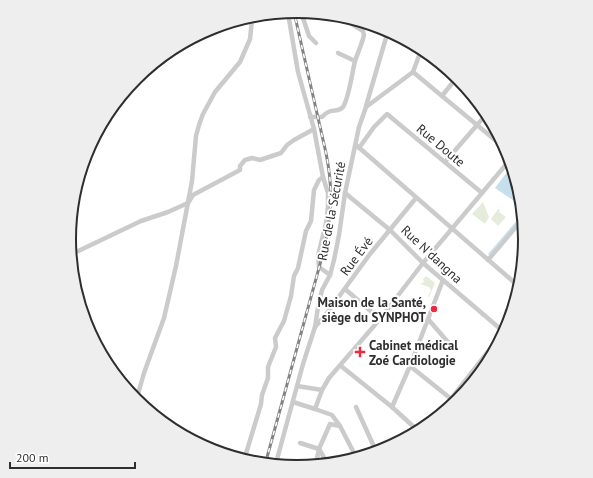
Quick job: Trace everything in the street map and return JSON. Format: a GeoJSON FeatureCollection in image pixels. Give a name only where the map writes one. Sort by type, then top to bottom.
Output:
{"type":"FeatureCollection","features":[{"type":"Feature","properties":{"kind":"street"},"geometry":{"type":"LineString","coordinates":[[289,18],[298,72],[314,129],[323,177],[328,193],[328,207],[318,260],[319,267],[330,275]]}},
{"type":"Feature","properties":{"kind":"street"},"geometry":{"type":"LineString","coordinates":[[303,18],[309,36],[316,43]]}},
{"type":"Feature","properties":{"kind":"street"},"geometry":{"type":"LineString","coordinates":[[138,393],[164,318],[176,266],[192,181],[196,136],[199,125],[215,92],[240,62],[250,38],[252,22]]}},
{"type":"Feature","properties":{"kind":"street"},"geometry":{"type":"LineString","coordinates":[[310,117],[322,117],[327,111],[341,109],[346,103],[355,60],[364,35],[360,28]]}},
{"type":"Feature","properties":{"kind":"street","name":"Rue de la Sécurité"},"geometry":{"type":"LineString","coordinates":[[277,459],[315,327],[322,290],[330,275],[339,235],[345,193],[357,147],[359,127],[386,37]]}},
{"type":"Feature","properties":{"kind":"street"},"geometry":{"type":"LineString","coordinates":[[338,53],[355,60]]}},
{"type":"Feature","properties":{"kind":"street"},"geometry":{"type":"LineString","coordinates":[[366,107],[413,72],[419,55]]}},
{"type":"Feature","properties":{"kind":"street"},"geometry":{"type":"LineString","coordinates":[[413,72],[494,139]]}},
{"type":"Feature","properties":{"kind":"street"},"geometry":{"type":"LineString","coordinates":[[442,96],[453,83]]}},
{"type":"Feature","properties":{"kind":"street","name":"Rue Doute"},"geometry":{"type":"LineString","coordinates":[[357,147],[387,114],[482,193]]}},
{"type":"Feature","properties":{"kind":"street"},"geometry":{"type":"LineString","coordinates":[[445,162],[482,119]]}},
{"type":"Feature","properties":{"kind":"street"},"geometry":{"type":"LineString","coordinates":[[76,252],[141,221],[168,212],[188,203],[193,195],[240,170],[240,166],[245,160],[252,158],[260,160],[281,153],[287,145],[314,129]]}},
{"type":"Feature","properties":{"kind":"street"},"geometry":{"type":"LineString","coordinates":[[357,147],[513,282]]}},
{"type":"Feature","properties":{"kind":"street"},"geometry":{"type":"LineString","coordinates":[[316,409],[322,390],[329,378],[341,366],[380,319],[423,262],[505,166]]}},
{"type":"Feature","properties":{"kind":"street"},"geometry":{"type":"LineString","coordinates":[[246,454],[268,378],[268,367],[276,347],[275,338],[284,321],[306,231],[311,221],[314,190],[319,180],[323,177]]}},
{"type":"Feature","properties":{"kind":"street","name":"Rue N'dangna"},"geometry":{"type":"LineString","coordinates":[[345,193],[390,230],[443,280],[499,328]]}},
{"type":"Feature","properties":{"kind":"street","name":"Rue Évé"},"geometry":{"type":"LineString","coordinates":[[315,327],[370,254],[416,198]]}},
{"type":"Feature","properties":{"kind":"street"},"geometry":{"type":"LineString","coordinates":[[488,260],[517,227]]}},
{"type":"Feature","properties":{"kind":"street"},"geometry":{"type":"LineString","coordinates":[[392,407],[410,366],[443,280]]}},
{"type":"Feature","properties":{"kind":"street"},"geometry":{"type":"LineString","coordinates":[[345,289],[380,319]]}},
{"type":"Feature","properties":{"kind":"street"},"geometry":{"type":"LineString","coordinates":[[428,319],[447,341],[457,349]]}},
{"type":"Feature","properties":{"kind":"street"},"geometry":{"type":"LineString","coordinates":[[341,366],[392,407],[413,426]]}},
{"type":"Feature","properties":{"kind":"street"},"geometry":{"type":"LineString","coordinates":[[410,366],[424,379],[450,398]]}},
{"type":"Feature","properties":{"kind":"street"},"geometry":{"type":"LineString","coordinates":[[298,386],[322,390]]}},
{"type":"Feature","properties":{"kind":"street"},"geometry":{"type":"LineString","coordinates":[[293,402],[332,414],[354,452]]}},
{"type":"Feature","properties":{"kind":"street"},"geometry":{"type":"LineString","coordinates":[[356,407],[374,446]]}},
{"type":"Feature","properties":{"kind":"street"},"geometry":{"type":"LineString","coordinates":[[317,459],[319,449],[330,424],[340,426]]}},
{"type":"Feature","properties":{"kind":"street"},"geometry":{"type":"LineString","coordinates":[[300,442],[319,449],[324,458]]}},
{"type":"Feature","properties":{"kind":"green space"},"geometry":{"type":"Polygon","coordinates":[[[483,202],[489,217],[485,224],[472,214],[483,202]]]}},
{"type":"Feature","properties":{"kind":"green space"},"geometry":{"type":"Polygon","coordinates":[[[498,209],[500,210],[499,212],[506,217],[498,226],[491,219],[498,209]]]}},
{"type":"Feature","properties":{"kind":"green space"},"geometry":{"type":"Polygon","coordinates":[[[426,276],[435,283],[429,297],[428,296],[431,290],[429,287],[420,284],[424,282],[423,279],[426,276]]]}},
{"type":"Feature","properties":{"kind":"water"},"geometry":{"type":"Polygon","coordinates":[[[507,172],[514,201],[495,188],[507,172]]]}},
{"type":"Feature","properties":{"kind":"waterway"},"geometry":{"type":"LineString","coordinates":[[489,254],[517,222]]}},
{"type":"Feature","properties":{"kind":"railway"},"geometry":{"type":"LineString","coordinates":[[267,458],[325,246],[331,200],[330,177],[326,153],[295,18]]}},
{"type":"Feature","properties":{"kind":"place","name":"Maison de la Santé, siège du SYNPHOT"},"geometry":{"type":"Point","coordinates":[434,309]}},
{"type":"Feature","properties":{"kind":"place","name":"Cabinet médical Zoé Cardiologie"},"geometry":{"type":"Point","coordinates":[360,352]}}]}
